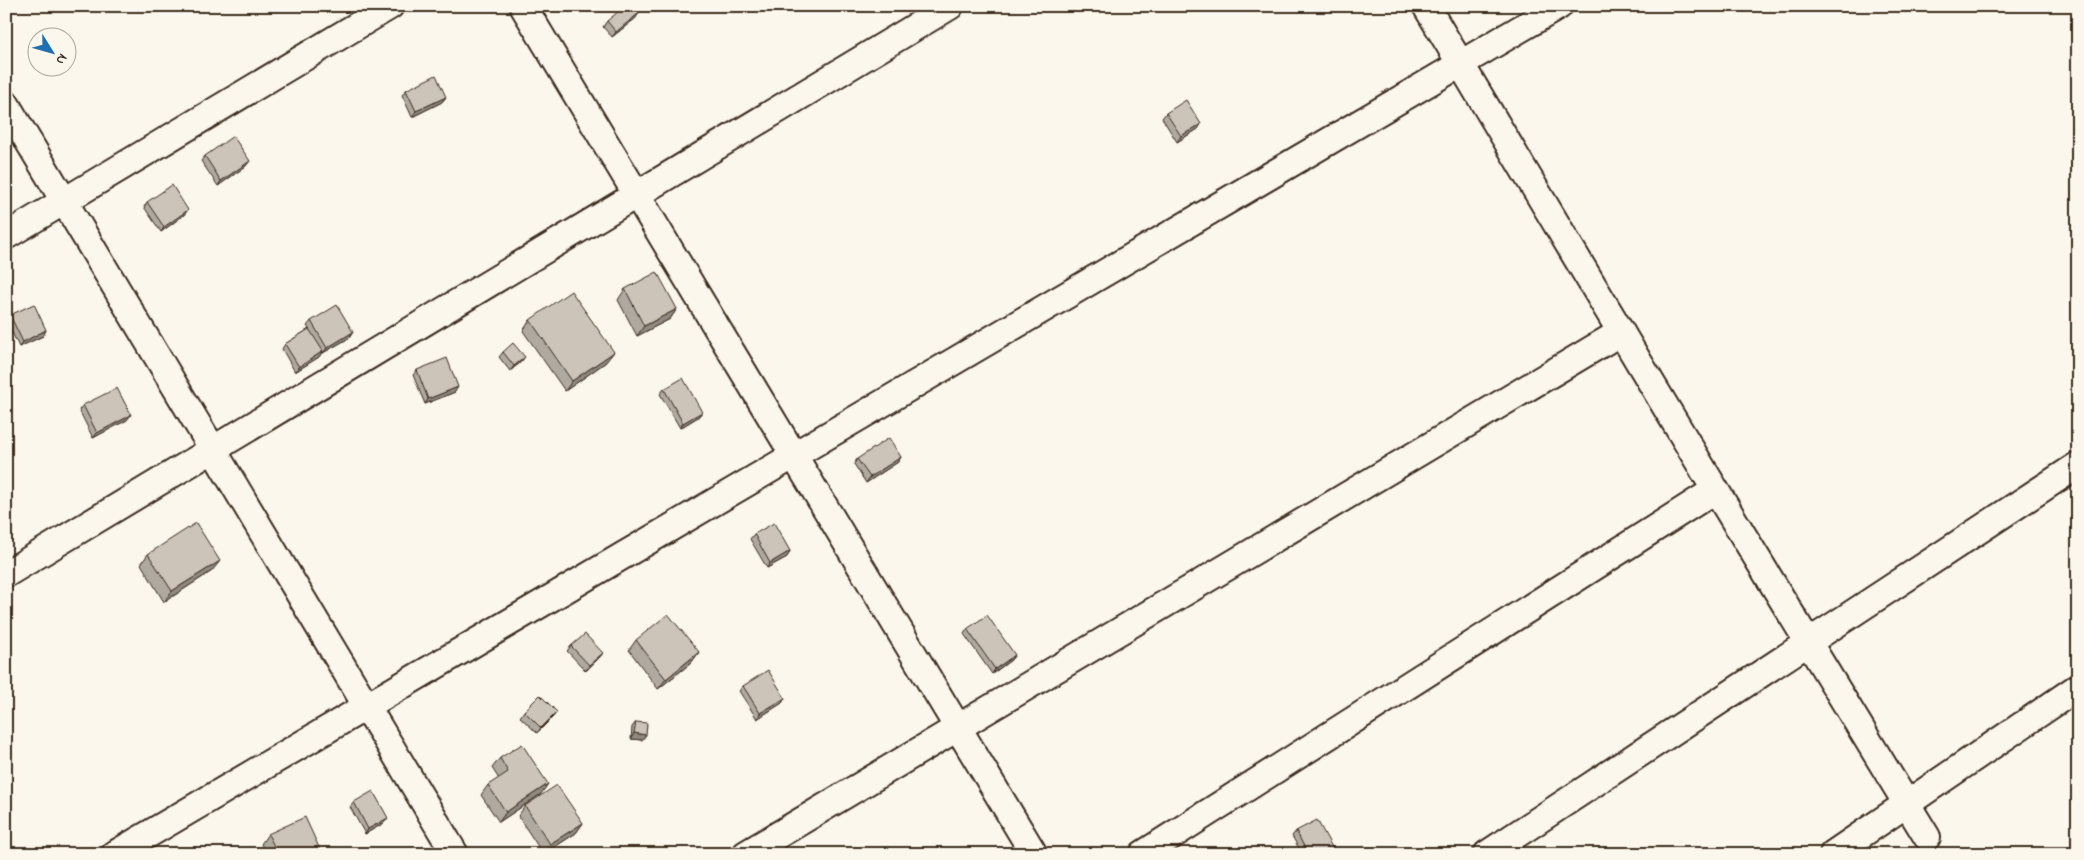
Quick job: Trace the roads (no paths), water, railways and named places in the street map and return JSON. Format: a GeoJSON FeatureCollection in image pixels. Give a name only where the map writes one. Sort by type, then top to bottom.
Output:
{"type":"FeatureCollection","features":[{"type":"Feature","properties":{"kind":"street"},"geometry":{"type":"LineString","coordinates":[[6,236],[390,6]]}},
{"type":"Feature","properties":{"kind":"street"},"geometry":{"type":"LineString","coordinates":[[522,6],[1034,854]]}},
{"type":"Feature","properties":{"kind":"street"},"geometry":{"type":"LineString","coordinates":[[6,574],[950,6]]}},
{"type":"Feature","properties":{"kind":"street"},"geometry":{"type":"LineString","coordinates":[[1426,6],[1715,490],[1927,837]]}},
{"type":"Feature","properties":{"kind":"street"},"geometry":{"type":"LineString","coordinates":[[115,854],[1559,6]]}},
{"type":"Feature","properties":{"kind":"street"},"geometry":{"type":"LineString","coordinates":[[6,104],[455,854]]}},
{"type":"Feature","properties":{"kind":"street"},"geometry":{"type":"LineString","coordinates":[[746,854],[1621,332]]}},
{"type":"Feature","properties":{"kind":"street"},"geometry":{"type":"LineString","coordinates":[[1486,854],[2078,465]]}},
{"type":"Feature","properties":{"kind":"street"},"geometry":{"type":"LineString","coordinates":[[1144,854],[1715,490]]}},
{"type":"Feature","properties":{"kind":"street"},"geometry":{"type":"LineString","coordinates":[[1833,854],[2078,687]]}}]}
